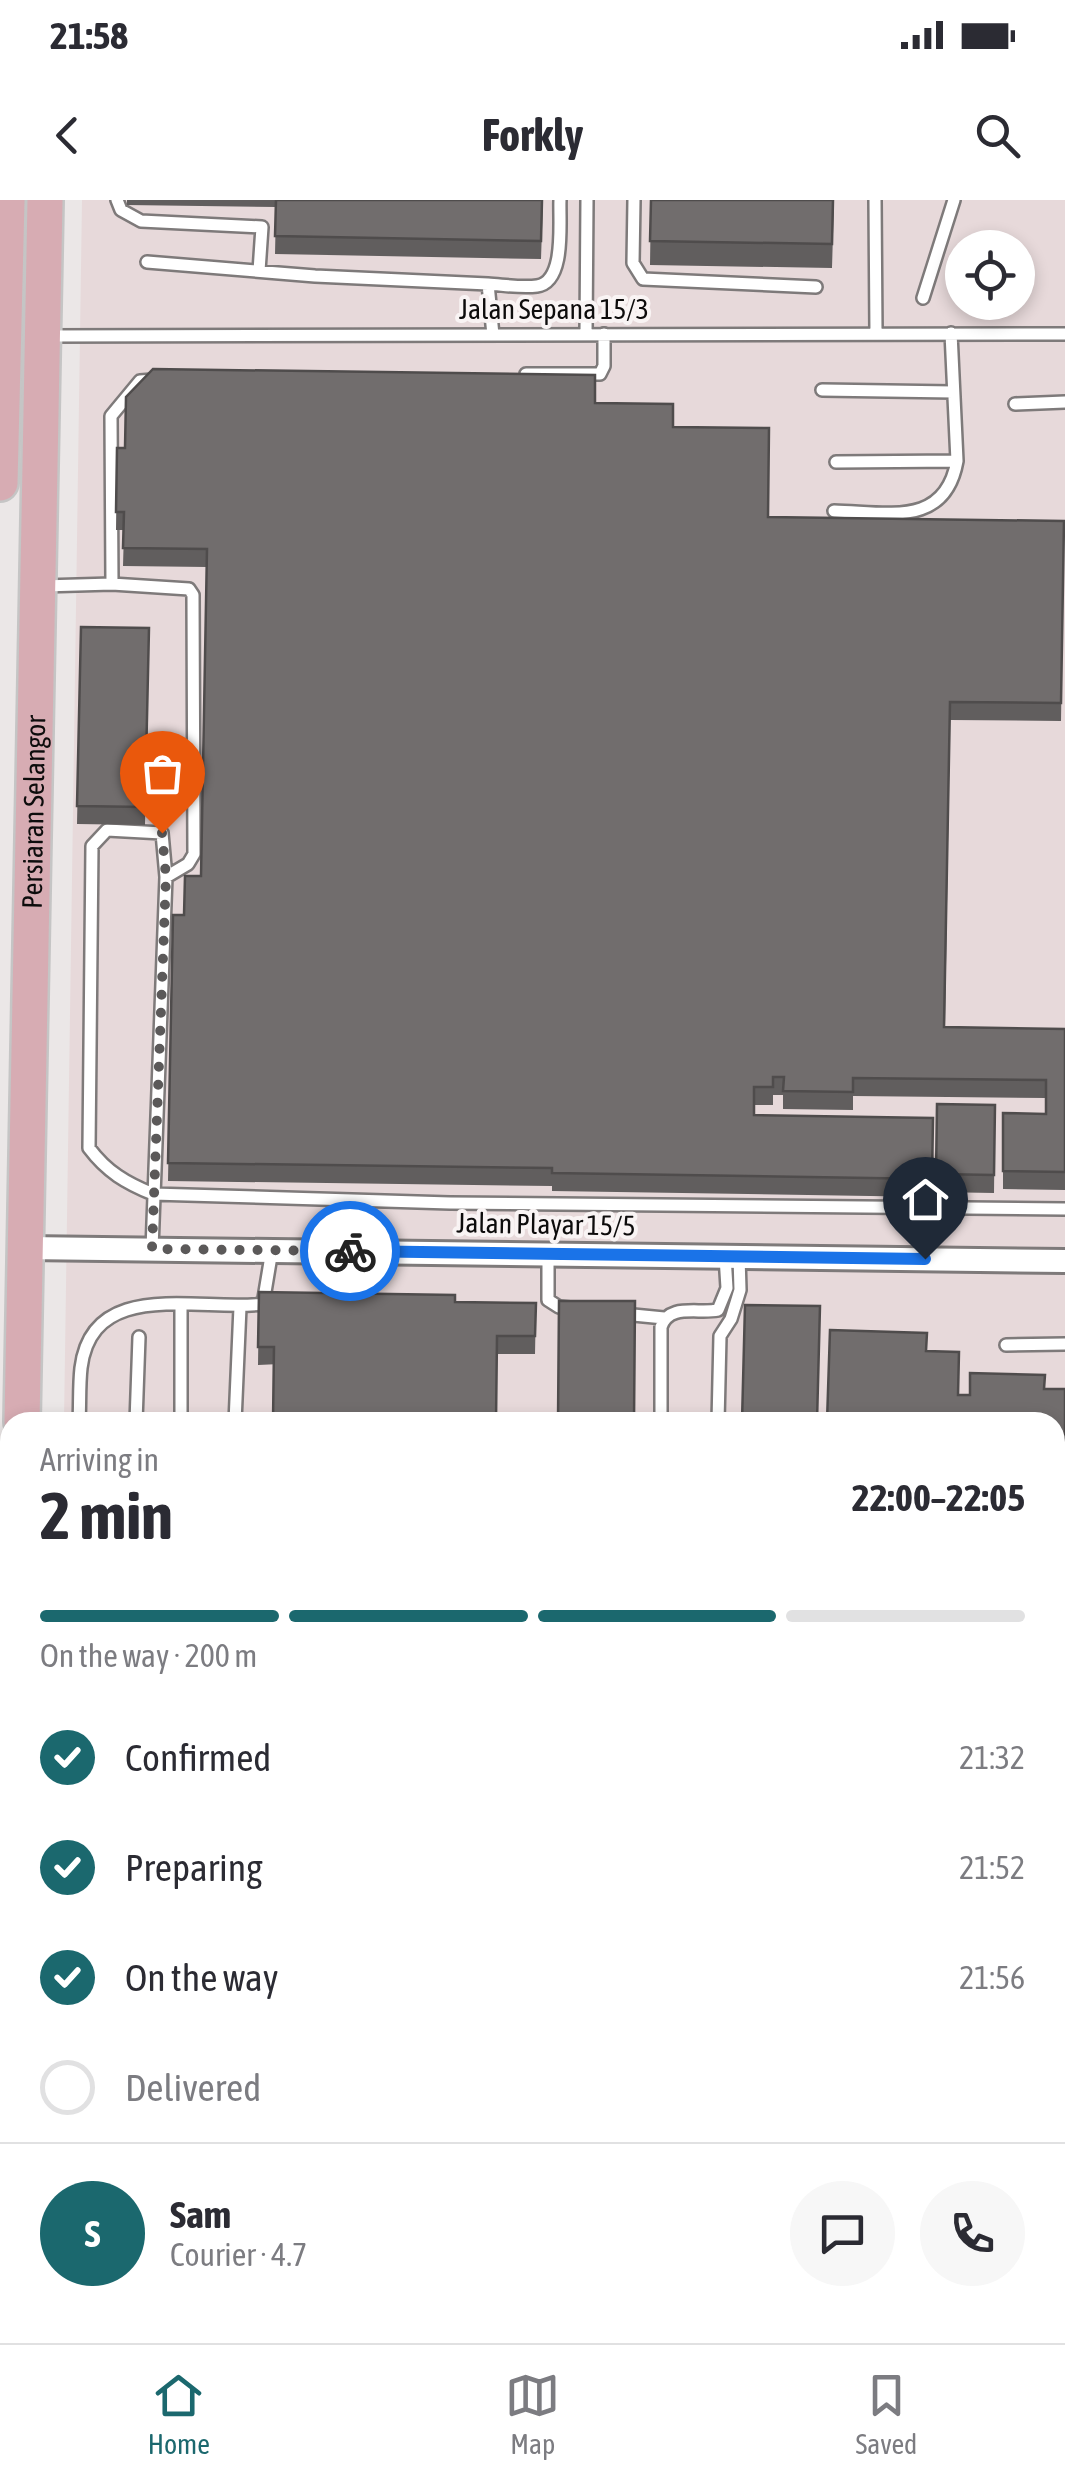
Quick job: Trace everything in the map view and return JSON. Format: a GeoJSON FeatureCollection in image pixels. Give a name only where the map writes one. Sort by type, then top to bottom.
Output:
{"type":"FeatureCollection","features":[{"type":"Feature","properties":{"kind":"main road"},"geometry":{"type":"LineString","coordinates":[[0,483],[7,200]]}},
{"type":"Feature","properties":{"kind":"main road","name":"Persiaran Selangor"},"geometry":{"type":"LineString","coordinates":[[22,1412],[45,200]]}},
{"type":"Feature","properties":{"kind":"street","name":"Jalan Playar 15/5"},"geometry":{"type":"LineString","coordinates":[[26,1248],[1065,1260]]}},
{"type":"Feature","properties":{"kind":"lane"},"geometry":{"type":"LineString","coordinates":[[117,200],[122,210],[141,221],[262,227],[260,271]]}},
{"type":"Feature","properties":{"kind":"lane"},"geometry":{"type":"LineString","coordinates":[[148,262],[540,286],[555,272],[560,200]]}},
{"type":"Feature","properties":{"kind":"lane"},"geometry":{"type":"LineString","coordinates":[[586,334],[587,200]]}},
{"type":"Feature","properties":{"kind":"lane"},"geometry":{"type":"LineString","coordinates":[[634,200],[633,263],[643,279],[816,288]]}},
{"type":"Feature","properties":{"kind":"lane"},"geometry":{"type":"LineString","coordinates":[[875,200],[876,333]]}},
{"type":"Feature","properties":{"kind":"lane"},"geometry":{"type":"LineString","coordinates":[[924,298],[954,200]]}},
{"type":"Feature","properties":{"kind":"lane"},"geometry":{"type":"LineString","coordinates":[[488,284],[493,334]]}},
{"type":"Feature","properties":{"kind":"lane"},"geometry":{"type":"LineString","coordinates":[[834,511],[918,512],[942,498],[954,479],[957,461],[950,333]]}},
{"type":"Feature","properties":{"kind":"lane"},"geometry":{"type":"LineString","coordinates":[[504,374],[600,374],[604,366],[604,334]]}},
{"type":"Feature","properties":{"kind":"lane","name":"Jalan Sepana 15/3"},"geometry":{"type":"LineString","coordinates":[[43,336],[1065,334]]}},
{"type":"Feature","properties":{"kind":"lane"},"geometry":{"type":"LineString","coordinates":[[112,584],[111,416],[140,381],[159,380]]}},
{"type":"Feature","properties":{"kind":"lane"},"geometry":{"type":"LineString","coordinates":[[822,390],[954,392]]}},
{"type":"Feature","properties":{"kind":"lane"},"geometry":{"type":"LineString","coordinates":[[1014,404],[1065,402]]}},
{"type":"Feature","properties":{"kind":"lane"},"geometry":{"type":"LineString","coordinates":[[836,462],[957,461]]}},
{"type":"Feature","properties":{"kind":"lane"},"geometry":{"type":"LineString","coordinates":[[38,586],[112,584],[189,589],[193,596],[194,854],[188,864],[166,877]]}},
{"type":"Feature","properties":{"kind":"lane"},"geometry":{"type":"LineString","coordinates":[[152,1249],[154,1194],[166,877],[162,833],[107,830],[92,846],[89,1148],[104,1168],[124,1182],[154,1194],[450,1203],[1065,1209]]}},
{"type":"Feature","properties":{"kind":"lane"},"geometry":{"type":"LineString","coordinates":[[80,1412],[81,1365],[93,1334],[111,1314],[135,1305],[263,1304],[272,1250]]}},
{"type":"Feature","properties":{"kind":"lane"},"geometry":{"type":"LineString","coordinates":[[548,1254],[548,1300],[560,1307],[577,1309]]}},
{"type":"Feature","properties":{"kind":"lane"},"geometry":{"type":"LineString","coordinates":[[612,1313],[664,1318],[674,1312],[718,1310],[727,1288],[732,1256]]}},
{"type":"Feature","properties":{"kind":"lane"},"geometry":{"type":"LineString","coordinates":[[718,1412],[720,1336],[731,1319],[740,1290],[732,1256]]}},
{"type":"Feature","properties":{"kind":"lane"},"geometry":{"type":"LineString","coordinates":[[181,1306],[181,1412]]}},
{"type":"Feature","properties":{"kind":"lane"},"geometry":{"type":"LineString","coordinates":[[235,1412],[240,1307]]}},
{"type":"Feature","properties":{"kind":"lane"},"geometry":{"type":"LineString","coordinates":[[661,1412],[664,1318]]}},
{"type":"Feature","properties":{"kind":"lane"},"geometry":{"type":"LineString","coordinates":[[136,1412],[139,1337]]}},
{"type":"Feature","properties":{"kind":"lane"},"geometry":{"type":"LineString","coordinates":[[1006,1345],[1065,1344]]}},
{"type":"Feature","properties":{"kind":"shaded area"},"geometry":{"type":"Polygon","coordinates":[[[82,200],[1065,200],[1065,1412],[64,1412],[82,200]]]}},
{"type":"Feature","properties":{"kind":"building"},"geometry":{"type":"Polygon","coordinates":[[[276,200],[542,200],[541,241],[275,236],[276,200]]]}},
{"type":"Feature","properties":{"kind":"building"},"geometry":{"type":"Polygon","coordinates":[[[651,200],[833,200],[832,244],[650,241],[651,200]]]}},
{"type":"Feature","properties":{"kind":"building"},"geometry":{"type":"Polygon","coordinates":[[[153,369],[595,375],[595,403],[673,404],[673,427],[769,428],[768,517],[1064,521],[1061,703],[950,702],[944,1027],[1065,1029],[1065,1172],[1003,1171],[1003,1113],[1046,1114],[1046,1080],[853,1078],[853,1092],[783,1091],[784,1077],[773,1077],[773,1087],[754,1087],[754,1115],[933,1118],[932,1179],[552,1173],[552,1168],[168,1163],[173,915],[184,915],[185,876],[201,876],[207,549],[123,548],[124,512],[116,512],[117,448],[125,448],[126,397],[153,369]]]}},
{"type":"Feature","properties":{"kind":"building"},"geometry":{"type":"Polygon","coordinates":[[[81,627],[149,628],[145,807],[77,806],[81,627]]]}},
{"type":"Feature","properties":{"kind":"building"},"geometry":{"type":"Polygon","coordinates":[[[937,1104],[995,1105],[994,1175],[936,1174],[937,1104]]]}},
{"type":"Feature","properties":{"kind":"building"},"geometry":{"type":"Polygon","coordinates":[[[259,1292],[455,1295],[455,1302],[536,1303],[535,1336],[497,1336],[496,1412],[273,1412],[274,1347],[258,1347],[259,1292]]]}},
{"type":"Feature","properties":{"kind":"building"},"geometry":{"type":"Polygon","coordinates":[[[559,1301],[635,1301],[634,1412],[558,1412],[559,1301]]]}},
{"type":"Feature","properties":{"kind":"building"},"geometry":{"type":"Polygon","coordinates":[[[745,1305],[820,1306],[817,1412],[742,1412],[745,1305]]]}},
{"type":"Feature","properties":{"kind":"building"},"geometry":{"type":"Polygon","coordinates":[[[830,1330],[927,1333],[926,1351],[959,1352],[958,1395],[970,1395],[970,1373],[1045,1375],[1044,1389],[1065,1389],[1065,1412],[827,1412],[830,1330]]]}},
{"type":"Feature","properties":{"kind":"way so far"},"geometry":{"type":"LineString","coordinates":[[162,833],[166,877],[152,1249],[350,1251]]}},
{"type":"Feature","properties":{"kind":"route"},"geometry":{"type":"LineString","coordinates":[[350,1251],[925,1259]]}}]}
